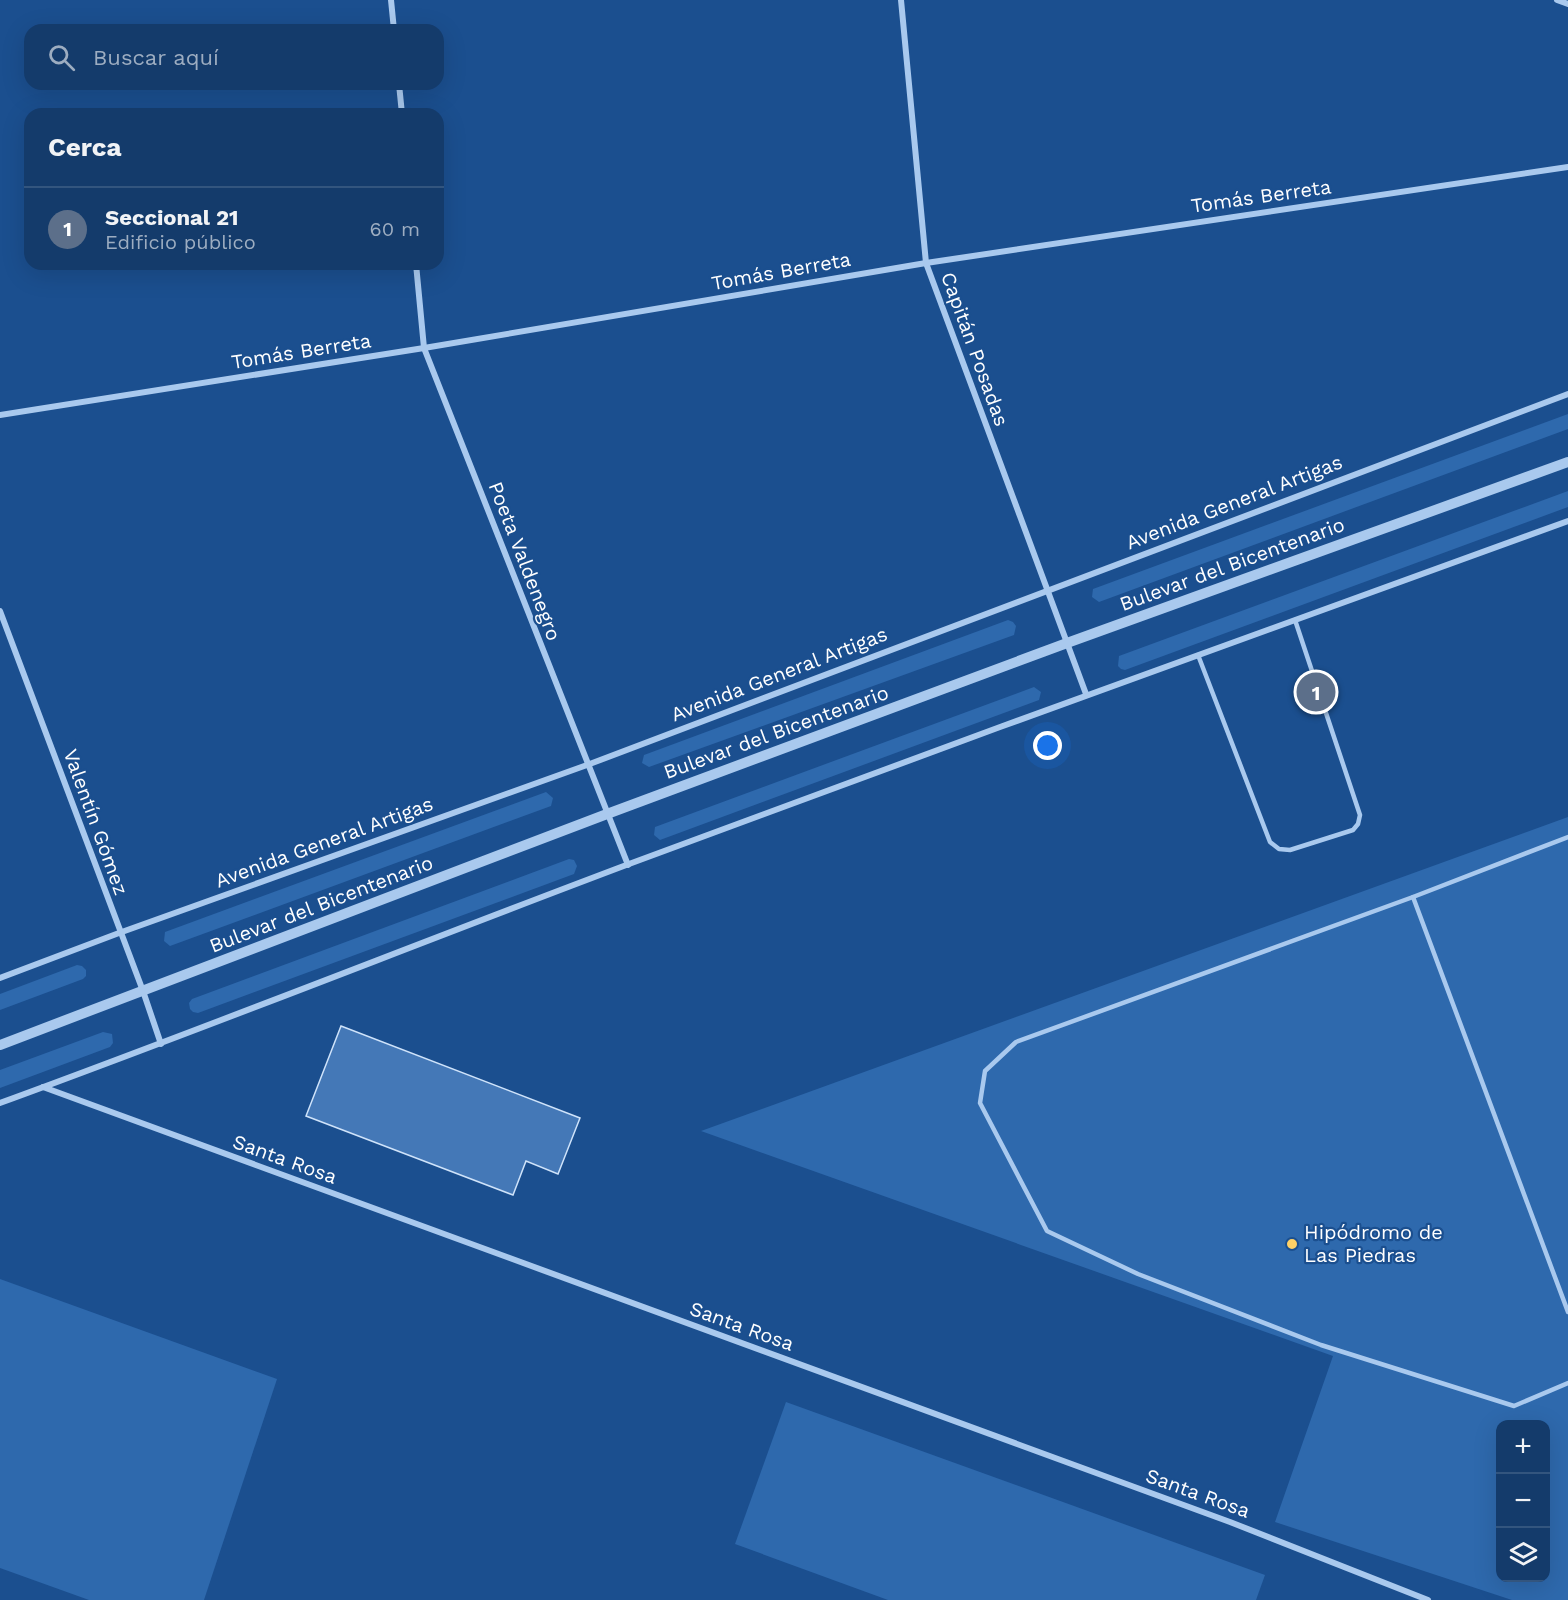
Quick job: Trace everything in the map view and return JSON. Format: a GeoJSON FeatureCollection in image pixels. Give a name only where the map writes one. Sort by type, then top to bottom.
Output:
{"type":"FeatureCollection","features":[{"type":"Feature","properties":{"kind":"street"},"geometry":{"type":"LineString","coordinates":[[391,0],[393,24]]}},
{"type":"Feature","properties":{"kind":"street","name":"Capitán Posadas"},"geometry":{"type":"LineString","coordinates":[[901,0],[926,263],[1086,694]]}},
{"type":"Feature","properties":{"kind":"street"},"geometry":{"type":"LineString","coordinates":[[1557,0],[1568,4]]}},
{"type":"Feature","properties":{"kind":"street"},"geometry":{"type":"LineString","coordinates":[[400,90],[401,108]]}},
{"type":"Feature","properties":{"kind":"street","name":"Tomás Berreta"},"geometry":{"type":"LineString","coordinates":[[0,415],[424,348],[926,263],[1568,167]]}},
{"type":"Feature","properties":{"kind":"street","name":"Poeta Valdenegro"},"geometry":{"type":"LineString","coordinates":[[417,270],[424,348],[628,865]]}},
{"type":"Feature","properties":{"kind":"street","name":"Avenida General Artigas"},"geometry":{"type":"LineString","coordinates":[[0,978],[587,765],[1568,394]]}},
{"type":"Feature","properties":{"kind":"street","name":"Bulevar del Bicentenario"},"geometry":{"type":"LineString","coordinates":[[0,1045],[607,814],[1067,643],[1568,462]]}},
{"type":"Feature","properties":{"kind":"street"},"geometry":{"type":"LineString","coordinates":[[0,1103],[1086,694],[1568,521]]}},
{"type":"Feature","properties":{"kind":"street","name":"Valentín Gómez"},"geometry":{"type":"LineString","coordinates":[[0,611],[160,1044]]}},
{"type":"Feature","properties":{"kind":"street","name":"Santa Rosa"},"geometry":{"type":"LineString","coordinates":[[42,1087],[1230,1522],[1428,1600]]}},
{"type":"Feature","properties":{"kind":"lane"},"geometry":{"type":"LineString","coordinates":[[1198,655],[1270,842],[1279,849],[1290,850],[1353,830],[1358,824],[1360,815],[1295,620]]}},
{"type":"Feature","properties":{"kind":"lane"},"geometry":{"type":"LineString","coordinates":[[1568,837],[1413,897],[1016,1042],[985,1071],[980,1103],[1047,1231],[1067,1241],[1138,1274],[1321,1345],[1514,1406],[1568,1383]]}},
{"type":"Feature","properties":{"kind":"lane"},"geometry":{"type":"LineString","coordinates":[[1413,897],[1568,1312]]}},
{"type":"Feature","properties":{"kind":"shaded area"},"geometry":{"type":"Polygon","coordinates":[[[1568,414],[1568,429],[1099,602],[1092,597],[1093,589],[1568,414]]]}},
{"type":"Feature","properties":{"kind":"shaded area"},"geometry":{"type":"Polygon","coordinates":[[[1568,491],[1568,507],[1125,670],[1118,666],[1119,656],[1568,491]]]}},
{"type":"Feature","properties":{"kind":"shaded area"},"geometry":{"type":"Polygon","coordinates":[[[1008,620],[1016,626],[1014,635],[649,767],[642,763],[644,755],[1008,620]]]}},
{"type":"Feature","properties":{"kind":"shaded area"},"geometry":{"type":"Polygon","coordinates":[[[1034,687],[1041,692],[1039,700],[660,840],[654,835],[655,827],[1034,687]]]}},
{"type":"Feature","properties":{"kind":"shaded area"},"geometry":{"type":"Polygon","coordinates":[[[546,792],[553,798],[551,806],[170,946],[164,941],[165,932],[546,792]]]}},
{"type":"Feature","properties":{"kind":"shaded area","name":"Hipódromo de Las Piedras"},"geometry":{"type":"Polygon","coordinates":[[[1568,817],[1568,1600],[1512,1600],[1275,1522],[1333,1356],[701,1131],[1568,817]]]}},
{"type":"Feature","properties":{"kind":"shaded area"},"geometry":{"type":"Polygon","coordinates":[[[569,859],[574,860],[577,866],[574,874],[198,1013],[190,1009],[189,1003],[192,999],[569,859]]]}},
{"type":"Feature","properties":{"kind":"shaded area"},"geometry":{"type":"Polygon","coordinates":[[[77,965],[86,970],[86,976],[83,979],[0,1010],[0,994],[77,965]]]}},
{"type":"Feature","properties":{"kind":"shaded area"},"geometry":{"type":"Polygon","coordinates":[[[103,1032],[112,1034],[113,1043],[110,1047],[0,1088],[0,1070],[103,1032]]]}},
{"type":"Feature","properties":{"kind":"shaded area"},"geometry":{"type":"Polygon","coordinates":[[[0,1279],[277,1379],[204,1600],[89,1600],[0,1568],[0,1279]]]}},
{"type":"Feature","properties":{"kind":"shaded area"},"geometry":{"type":"Polygon","coordinates":[[[786,1402],[1265,1575],[1256,1600],[888,1600],[735,1544],[786,1402]]]}},
{"type":"Feature","properties":{"kind":"building"},"geometry":{"type":"Polygon","coordinates":[[[341,1026],[580,1118],[558,1174],[526,1161],[513,1195],[306,1116],[341,1026]]]}},
{"type":"Feature","properties":{"kind":"place","name":"Seccional 21"},"geometry":{"type":"Point","coordinates":[1316,692]}},
{"type":"Feature","properties":{"kind":"place","name":"Hipódromo de Las Piedras"},"geometry":{"type":"Point","coordinates":[1292,1244]}}]}
